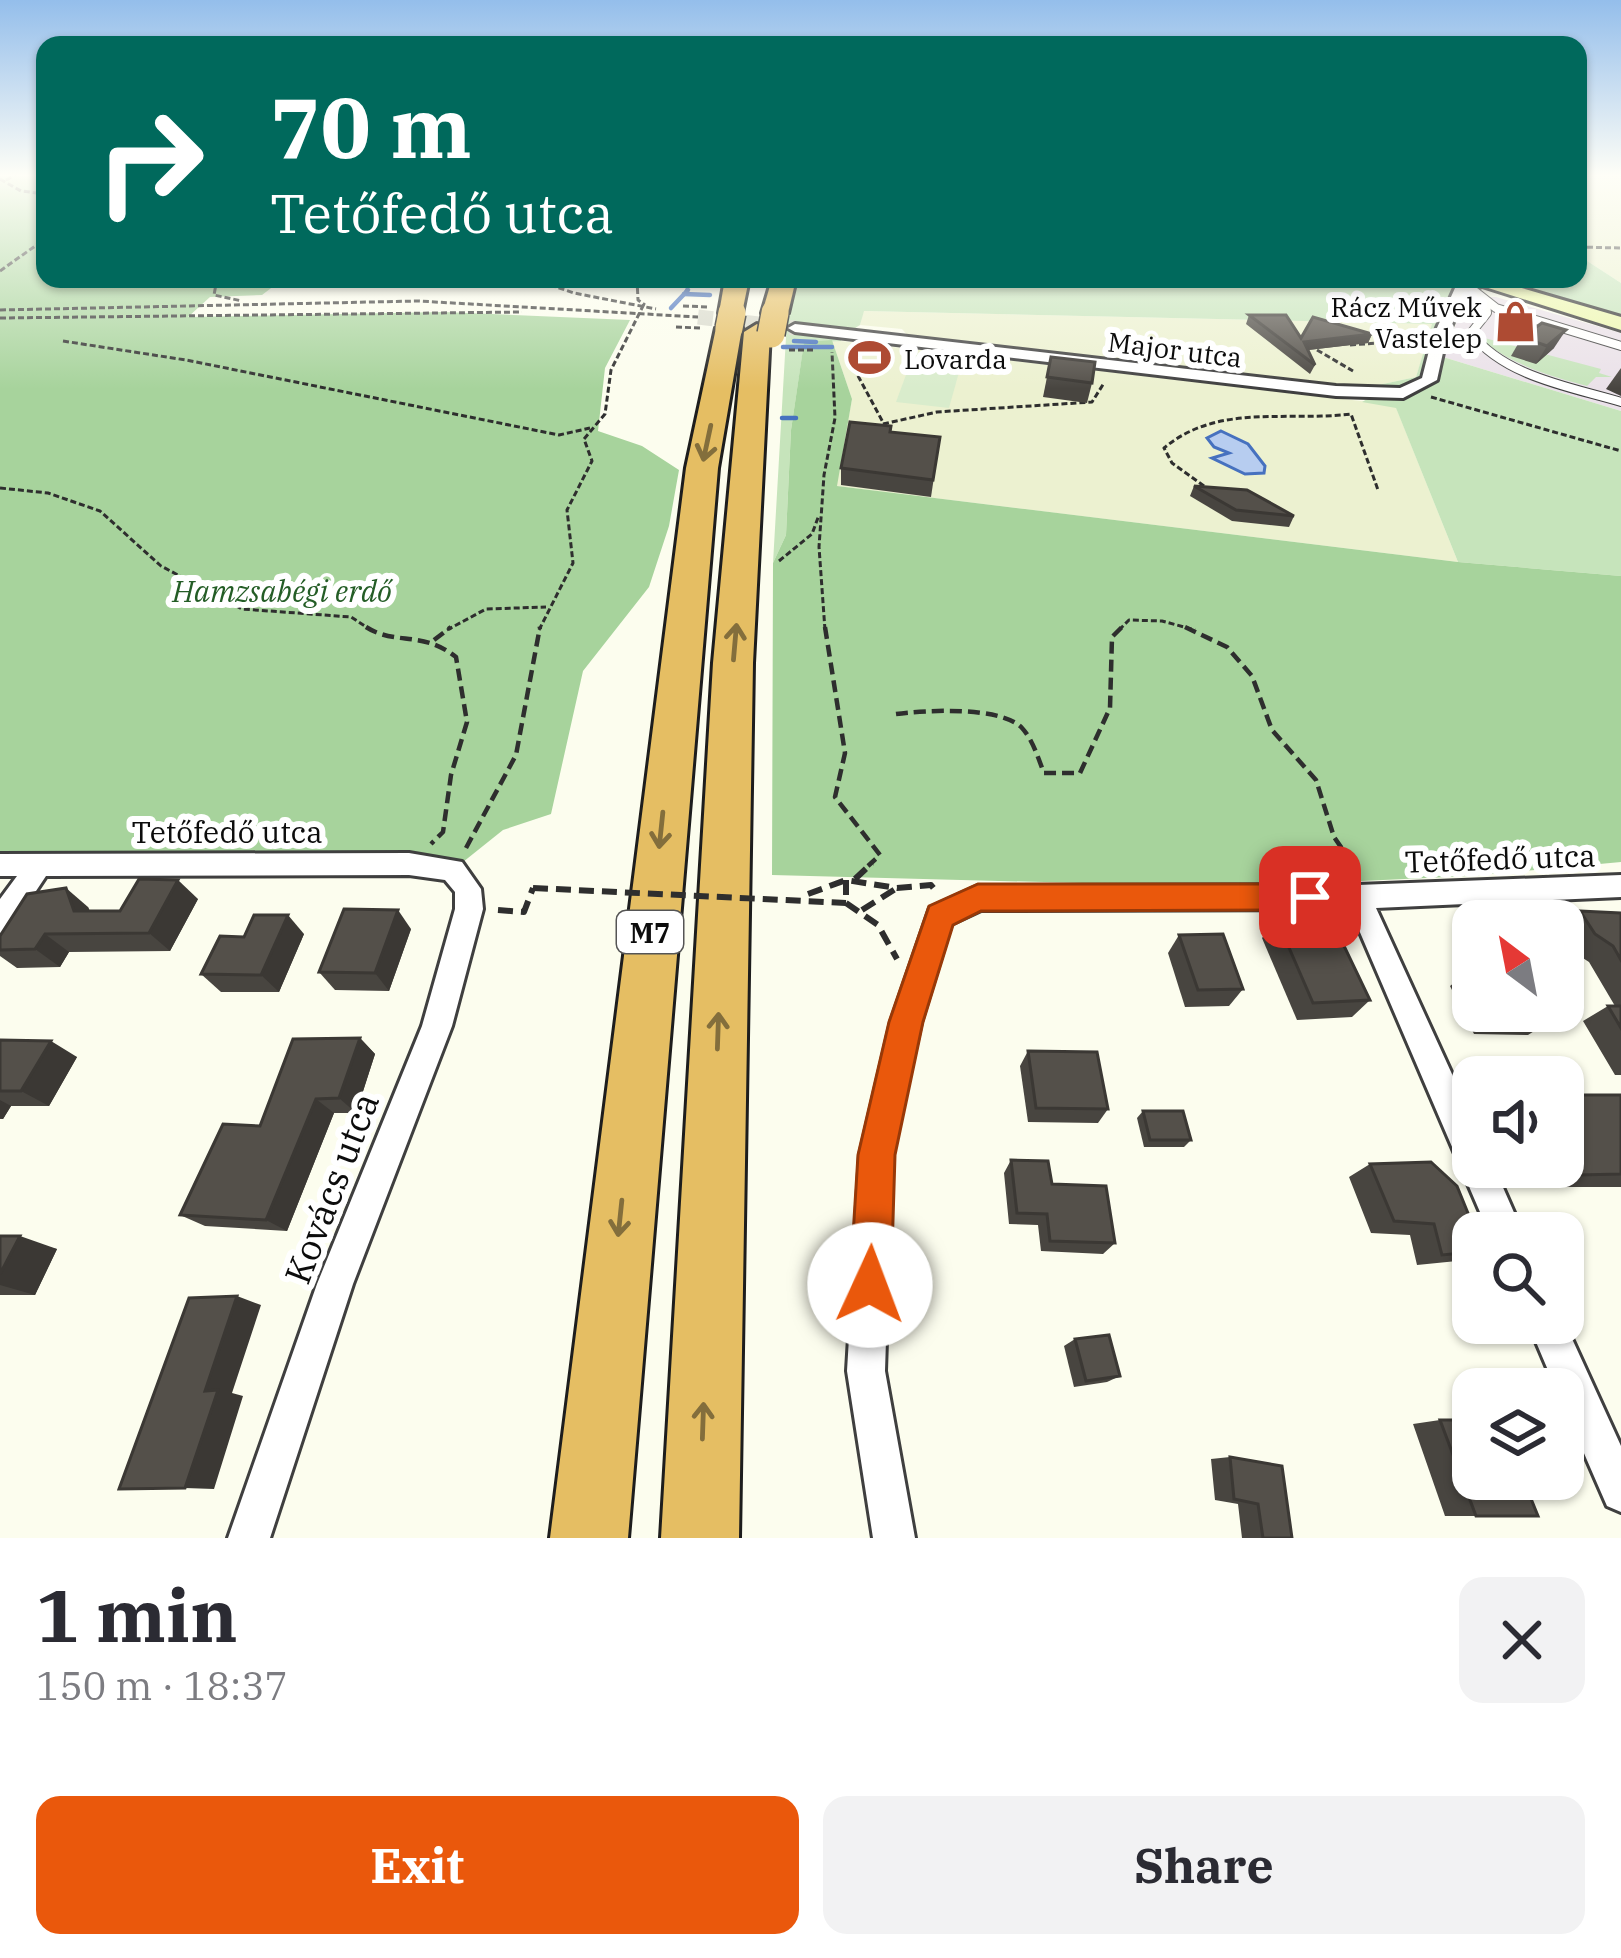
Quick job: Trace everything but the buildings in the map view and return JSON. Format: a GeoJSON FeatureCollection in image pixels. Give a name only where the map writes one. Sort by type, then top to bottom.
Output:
{"type":"FeatureCollection","features":[{"type":"Feature","properties":{"kind":"highway","name":"M7"},"geometry":{"type":"LineString","coordinates":[[589,1538],[702,468],[739,315],[755,288]]}},
{"type":"Feature","properties":{"kind":"highway"},"geometry":{"type":"LineString","coordinates":[[739,315],[773,288]]}},
{"type":"Feature","properties":{"kind":"highway","name":"M7"},"geometry":{"type":"LineString","coordinates":[[700,1538],[733,663],[755,402],[739,315]]}},
{"type":"Feature","properties":{"kind":"main road"},"geometry":{"type":"LineString","coordinates":[[1477,288],[1621,324]]}},
{"type":"Feature","properties":{"kind":"street"},"geometry":{"type":"LineString","coordinates":[[1408,391],[1429,380],[1439,339],[1460,292],[1477,288]]}},
{"type":"Feature","properties":{"kind":"street","name":"Major utca"},"geometry":{"type":"LineString","coordinates":[[739,315],[1362,393],[1408,391]]}},
{"type":"Feature","properties":{"kind":"street"},"geometry":{"type":"LineString","coordinates":[[1351,414],[1362,393]]}},
{"type":"Feature","properties":{"kind":"street"},"geometry":{"type":"LineString","coordinates":[[0,921],[40,864]]}},
{"type":"Feature","properties":{"kind":"street","name":"Tetőfedő utca"},"geometry":{"type":"LineString","coordinates":[[0,865],[409,864],[453,870]]}},
{"type":"Feature","properties":{"kind":"street"},"geometry":{"type":"LineString","coordinates":[[453,870],[468,889],[469,909]]}},
{"type":"Feature","properties":{"kind":"street","name":"Tetőfedő utca"},"geometry":{"type":"LineString","coordinates":[[951,908],[978,898],[1364,897],[1621,886]]}},
{"type":"Feature","properties":{"kind":"street"},"geometry":{"type":"LineString","coordinates":[[1364,897],[1452,1107]]}},
{"type":"Feature","properties":{"kind":"street"},"geometry":{"type":"LineString","coordinates":[[894,1538],[866,1371],[876,1155],[933,926],[951,908]]}},
{"type":"Feature","properties":{"kind":"street","name":"Kovács utca"},"geometry":{"type":"LineString","coordinates":[[249,1538],[334,1284],[436,1026],[469,909]]}},
{"type":"Feature","properties":{"kind":"street"},"geometry":{"type":"LineString","coordinates":[[1555,1344],[1621,1492]]}},
{"type":"Feature","properties":{"kind":"lane"},"geometry":{"type":"LineString","coordinates":[[1477,288],[1621,346]]}},
{"type":"Feature","properties":{"kind":"lane"},"geometry":{"type":"LineString","coordinates":[[1477,288],[1487,314],[1472,333],[1483,348],[1516,366],[1621,402]]}},
{"type":"Feature","properties":{"kind":"path"},"geometry":{"type":"LineString","coordinates":[[0,271],[35,246]]}},
{"type":"Feature","properties":{"kind":"path"},"geometry":{"type":"LineString","coordinates":[[1587,247],[1621,248]]}},
{"type":"Feature","properties":{"kind":"path"},"geometry":{"type":"LineString","coordinates":[[216,288],[214,295],[260,303]]}},
{"type":"Feature","properties":{"kind":"path"},"geometry":{"type":"LineString","coordinates":[[570,288],[675,315]]}},
{"type":"Feature","properties":{"kind":"path"},"geometry":{"type":"LineString","coordinates":[[637,288],[643,306]]}},
{"type":"Feature","properties":{"kind":"path"},"geometry":{"type":"LineString","coordinates":[[0,310],[418,301],[563,311],[739,315],[814,350]]}},
{"type":"Feature","properties":{"kind":"path"},"geometry":{"type":"LineString","coordinates":[[453,870],[516,755],[525,689],[546,607],[573,563],[566,510],[592,461],[584,439],[605,414],[611,370],[643,306]]}},
{"type":"Feature","properties":{"kind":"path"},"geometry":{"type":"LineString","coordinates":[[0,318],[563,311]]}},
{"type":"Feature","properties":{"kind":"path"},"geometry":{"type":"LineString","coordinates":[[676,327],[739,315]]}},
{"type":"Feature","properties":{"kind":"path"},"geometry":{"type":"LineString","coordinates":[[63,341],[290,380],[559,435],[590,428]]}},
{"type":"Feature","properties":{"kind":"path"},"geometry":{"type":"LineString","coordinates":[[850,342],[857,374],[893,435]]}},
{"type":"Feature","properties":{"kind":"path"},"geometry":{"type":"LineString","coordinates":[[1331,346],[1392,342]]}},
{"type":"Feature","properties":{"kind":"path"},"geometry":{"type":"LineString","coordinates":[[1317,350],[1356,374]]}},
{"type":"Feature","properties":{"kind":"path"},"geometry":{"type":"LineString","coordinates":[[779,561],[812,534],[820,510],[835,418],[832,351],[844,352]]}},
{"type":"Feature","properties":{"kind":"path"},"geometry":{"type":"LineString","coordinates":[[883,424],[937,412],[1092,402],[1098,399],[1108,371]]}},
{"type":"Feature","properties":{"kind":"path"},"geometry":{"type":"LineString","coordinates":[[1408,391],[1621,451]]}},
{"type":"Feature","properties":{"kind":"path"},"geometry":{"type":"LineString","coordinates":[[1204,486],[1172,463],[1164,448],[1195,424],[1215,419],[1296,420],[1351,414],[1378,490]]}},
{"type":"Feature","properties":{"kind":"path"},"geometry":{"type":"LineString","coordinates":[[0,488],[48,493],[100,511],[161,566],[242,609],[351,617],[376,633],[434,640],[456,657],[467,722],[451,775],[443,832],[409,864]]}},
{"type":"Feature","properties":{"kind":"path"},"geometry":{"type":"LineString","coordinates":[[808,893],[850,879],[880,855],[835,796],[845,753],[824,623],[820,510]]}},
{"type":"Feature","properties":{"kind":"path"},"geometry":{"type":"LineString","coordinates":[[434,640],[467,614],[494,604],[546,607]]}},
{"type":"Feature","properties":{"kind":"path"},"geometry":{"type":"LineString","coordinates":[[896,715],[917,709],[1010,719],[1031,740],[1044,773],[1080,773],[1105,731],[1116,694],[1112,637],[1129,620],[1194,629],[1227,647],[1252,676],[1273,730],[1316,780],[1334,837],[1351,856],[1364,897]]}},
{"type":"Feature","properties":{"kind":"path"},"geometry":{"type":"LineString","coordinates":[[850,879],[897,888],[932,886],[951,908]]}},
{"type":"Feature","properties":{"kind":"path"},"geometry":{"type":"LineString","coordinates":[[846,903],[850,879]]}},
{"type":"Feature","properties":{"kind":"path"},"geometry":{"type":"LineString","coordinates":[[469,909],[524,912],[532,888],[846,903],[878,925],[897,956],[906,1022]]}},
{"type":"Feature","properties":{"kind":"path"},"geometry":{"type":"LineString","coordinates":[[862,910],[897,888]]}},
{"type":"Feature","properties":{"kind":"shaded area"},"geometry":{"type":"Polygon","coordinates":[[[1467,296],[1496,297],[1621,333],[1621,411],[1443,357],[1467,296]]]}},
{"type":"Feature","properties":{"kind":"green space","name":"Hamzsabégi erdő"},"geometry":{"type":"Polygon","coordinates":[[[0,246],[36,246],[36,288],[271,288],[262,295],[210,297],[188,317],[443,312],[630,320],[605,368],[598,431],[642,446],[679,470],[669,526],[649,587],[583,671],[551,814],[503,830],[453,870],[0,865],[0,246]]]}},
{"type":"Feature","properties":{"kind":"green space"},"geometry":{"type":"Polygon","coordinates":[[[1587,246],[1621,246],[1621,283],[1587,261],[1587,246]]]}},
{"type":"Feature","properties":{"kind":"green space"},"geometry":{"type":"Polygon","coordinates":[[[1587,261],[1621,283],[1621,322],[1509,288],[1587,288],[1587,261]]]}},
{"type":"Feature","properties":{"kind":"green space"},"geometry":{"type":"Polygon","coordinates":[[[796,288],[1458,288],[1426,375],[1395,389],[1364,388],[1416,377],[1432,324],[864,311],[860,325],[852,330],[798,324],[797,333],[842,336],[841,341],[804,343],[791,430],[786,535],[773,563],[787,320],[796,288]]]}},
{"type":"Feature","properties":{"kind":"green space"},"geometry":{"type":"Polygon","coordinates":[[[863,311],[1433,324],[1416,377],[1364,388],[909,337],[902,329],[860,325],[863,311]]]}},
{"type":"Feature","properties":{"kind":"green space"},"geometry":{"type":"Polygon","coordinates":[[[1477,336],[1601,369],[1599,373],[1612,377],[1596,377],[1587,386],[1557,377],[1515,361],[1477,336]]]}},
{"type":"Feature","properties":{"kind":"green space"},"geometry":{"type":"Polygon","coordinates":[[[832,340],[1395,405],[1458,562],[836,486],[852,399],[832,340]]]}},
{"type":"Feature","properties":{"kind":"green space"},"geometry":{"type":"Polygon","coordinates":[[[832,340],[852,399],[837,486],[1458,562],[1621,576],[1621,862],[1469,876],[1234,887],[772,875],[773,563],[786,535],[791,430],[804,342],[832,340]]]}},
{"type":"Feature","properties":{"kind":"green space"},"geometry":{"type":"Polygon","coordinates":[[[914,353],[963,358],[949,408],[896,402],[914,353]]]}},
{"type":"Feature","properties":{"kind":"green space"},"geometry":{"type":"Polygon","coordinates":[[[1443,357],[1621,411],[1621,576],[1458,562],[1396,408],[1362,402],[1428,385],[1443,357]]]}},
{"type":"Feature","properties":{"kind":"water"},"geometry":{"type":"Polygon","coordinates":[[[1221,431],[1248,444],[1265,466],[1264,473],[1245,474],[1212,458],[1229,453],[1207,438],[1221,431]]]}},
{"type":"Feature","properties":{"kind":"waterway"},"geometry":{"type":"LineString","coordinates":[[685,293],[688,288]]}},
{"type":"Feature","properties":{"kind":"waterway"},"geometry":{"type":"LineString","coordinates":[[684,294],[688,290]]}},
{"type":"Feature","properties":{"kind":"waterway"},"geometry":{"type":"LineString","coordinates":[[671,308],[684,294]]}},
{"type":"Feature","properties":{"kind":"waterway"},"geometry":{"type":"LineString","coordinates":[[684,294],[710,295]]}},
{"type":"Feature","properties":{"kind":"waterway"},"geometry":{"type":"LineString","coordinates":[[794,341],[816,342]]}},
{"type":"Feature","properties":{"kind":"waterway"},"geometry":{"type":"LineString","coordinates":[[783,347],[832,347]]}},
{"type":"Feature","properties":{"kind":"waterway"},"geometry":{"type":"LineString","coordinates":[[782,418],[796,418]]}},
{"type":"Feature","properties":{"kind":"tunnel"},"geometry":{"type":"LineString","coordinates":[[698,317],[795,328]]}},
{"type":"Feature","properties":{"kind":"place","name":"Rácz Művek Vastelep"},"geometry":{"type":"Point","coordinates":[1516,322]}},
{"type":"Feature","properties":{"kind":"place","name":"Lovarda"},"geometry":{"type":"Point","coordinates":[870,358]}},
{"type":"Feature","properties":{"kind":"route"},"geometry":{"type":"LineString","coordinates":[[870,1285],[876,1155],[906,1022],[933,926],[940,916],[978,898],[1310,897]]}}]}
